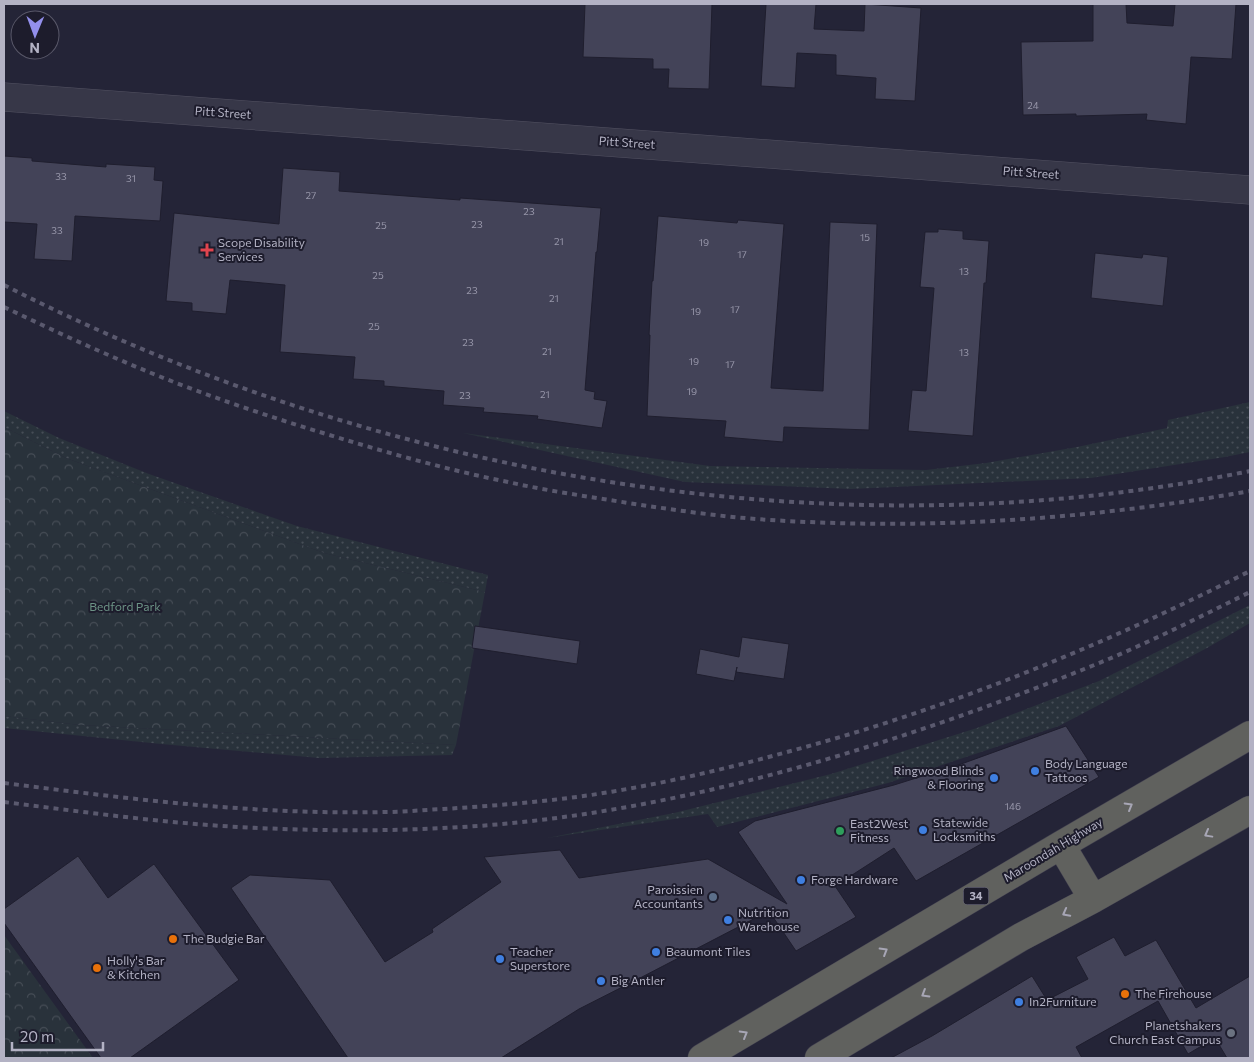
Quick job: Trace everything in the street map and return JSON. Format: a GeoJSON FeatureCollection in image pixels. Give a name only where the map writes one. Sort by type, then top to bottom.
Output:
{"type":"FeatureCollection","features":[{"type":"Feature","properties":{"kind":"highway","name":"Maroondah Highway"},"geometry":{"type":"LineString","coordinates":[[702,1058],[1250,735]]}},
{"type":"Feature","properties":{"kind":"highway"},"geometry":{"type":"LineString","coordinates":[[818,1058],[1021,938],[1250,810]]}},
{"type":"Feature","properties":{"kind":"highway"},"geometry":{"type":"LineString","coordinates":[[1061,845],[1092,899]]}},
{"type":"Feature","properties":{"kind":"street","name":"Pitt Street"},"geometry":{"type":"LineString","coordinates":[[4,96],[1250,190]]}},
{"type":"Feature","properties":{"kind":"green space"},"geometry":{"type":"Polygon","coordinates":[[[1250,402],[1250,452],[1091,478],[851,489],[685,482],[463,433],[710,466],[926,470],[986,463],[1077,447],[1167,428],[1168,420],[1250,402]]]}},
{"type":"Feature","properties":{"kind":"green space"},"geometry":{"type":"Polygon","coordinates":[[[4,411],[59,438],[149,474],[297,526],[488,575],[485,592],[324,553],[66,458],[4,427],[4,411]]]}},
{"type":"Feature","properties":{"kind":"green space","name":"Bedford Park"},"geometry":{"type":"Polygon","coordinates":[[[4,427],[66,458],[324,553],[485,592],[456,745],[80,725],[4,716],[4,427]]]}},
{"type":"Feature","properties":{"kind":"green space"},"geometry":{"type":"Polygon","coordinates":[[[1250,605],[1250,623],[1207,648],[1059,726],[888,783],[717,827],[708,814],[547,838],[674,813],[831,774],[977,728],[1099,681],[1250,605]]]}},
{"type":"Feature","properties":{"kind":"green space"},"geometry":{"type":"Polygon","coordinates":[[[4,716],[80,725],[456,745],[452,755],[319,758],[4,728],[4,716]]]}},
{"type":"Feature","properties":{"kind":"green space"},"geometry":{"type":"Polygon","coordinates":[[[4,935],[93,1058],[4,1058],[4,935]]]}},
{"type":"Feature","properties":{"kind":"building"},"geometry":{"type":"Polygon","coordinates":[[[585,4],[712,4],[709,89],[668,88],[669,69],[653,69],[653,59],[583,57],[585,4]]]}},
{"type":"Feature","properties":{"kind":"building"},"geometry":{"type":"Polygon","coordinates":[[[766,4],[816,4],[814,29],[864,31],[865,4],[921,8],[915,101],[875,99],[876,78],[836,75],[836,55],[797,53],[795,88],[761,86],[766,4]]]}},
{"type":"Feature","properties":{"kind":"building"},"geometry":{"type":"Polygon","coordinates":[[[1093,4],[1126,4],[1127,23],[1173,26],[1175,4],[1236,4],[1232,59],[1191,57],[1186,124],[1146,120],[1147,114],[1023,115],[1021,42],[1093,41],[1093,4]]]}},
{"type":"Feature","properties":{"kind":"building"},"geometry":{"type":"Polygon","coordinates":[[[4,156],[32,158],[32,161],[106,167],[106,164],[155,167],[154,180],[163,181],[160,221],[75,216],[72,261],[34,259],[37,224],[4,222],[4,156]]]}},
{"type":"Feature","properties":{"kind":"building"},"geometry":{"type":"Polygon","coordinates":[[[283,168],[340,172],[339,191],[601,208],[585,390],[595,392],[594,399],[607,401],[602,428],[537,419],[538,416],[483,412],[484,408],[443,405],[444,391],[384,386],[384,381],[353,379],[355,357],[280,352],[285,285],[230,280],[226,314],[192,311],[192,303],[166,301],[174,213],[279,224],[283,168]]]}},
{"type":"Feature","properties":{"kind":"building"},"geometry":{"type":"Polygon","coordinates":[[[658,216],[737,223],[738,220],[784,224],[771,388],[823,391],[830,222],[877,224],[869,430],[784,427],[783,442],[724,437],[726,421],[647,416],[650,316],[658,216]]]}},
{"type":"Feature","properties":{"kind":"building"},"geometry":{"type":"Polygon","coordinates":[[[938,229],[963,231],[963,239],[989,241],[986,283],[984,283],[973,436],[908,431],[912,390],[926,391],[934,288],[920,287],[925,232],[938,232],[938,229]]]}},
{"type":"Feature","properties":{"kind":"building"},"geometry":{"type":"Polygon","coordinates":[[[1095,253],[1142,258],[1143,254],[1168,257],[1163,306],[1091,298],[1095,253]]]}},
{"type":"Feature","properties":{"kind":"building"},"geometry":{"type":"Polygon","coordinates":[[[475,626],[580,641],[577,664],[472,648],[475,626]]]}},
{"type":"Feature","properties":{"kind":"building"},"geometry":{"type":"Polygon","coordinates":[[[742,637],[789,644],[784,679],[736,672],[737,667],[734,681],[696,674],[700,649],[739,657],[742,637]]]}},
{"type":"Feature","properties":{"kind":"building"},"geometry":{"type":"Polygon","coordinates":[[[1066,726],[1099,777],[916,881],[894,848],[835,886],[856,917],[796,951],[769,911],[579,1009],[501,1058],[348,1058],[231,888],[250,875],[330,880],[385,962],[433,932],[432,929],[501,882],[484,857],[560,850],[579,878],[708,859],[787,904],[738,832],[755,821],[894,785],[964,763],[1066,726]]]}},
{"type":"Feature","properties":{"kind":"building","name":"Holly's Bar & Kitchen"},"geometry":{"type":"Polygon","coordinates":[[[78,856],[108,898],[154,864],[239,980],[130,1058],[101,1058],[4,923],[4,909],[78,856]]]}},
{"type":"Feature","properties":{"kind":"building"},"geometry":{"type":"Polygon","coordinates":[[[1114,937],[1125,956],[1156,940],[1196,1008],[1250,976],[1250,1058],[1227,1058],[1215,1038],[1188,1054],[1158,1001],[1076,1047],[1082,1058],[891,1058],[932,1036],[1032,976],[1047,1000],[1088,979],[1076,957],[1114,937]]]}},
{"type":"Feature","properties":{"kind":"railway"},"geometry":{"type":"LineString","coordinates":[[4,285],[148,352],[299,407],[454,451],[612,482],[772,501],[933,505],[1092,496],[1250,471]]}},
{"type":"Feature","properties":{"kind":"railway"},"geometry":{"type":"LineString","coordinates":[[4,307],[88,346],[164,378],[241,407],[320,432],[487,478],[660,508],[756,519],[880,524],[942,523],[1066,516],[1189,501],[1250,491]]}},
{"type":"Feature","properties":{"kind":"railway"},"geometry":{"type":"LineString","coordinates":[[4,783],[194,805],[336,812],[399,812],[480,807],[554,800],[616,791],[665,782],[787,752],[847,735],[965,696],[1081,650],[1194,599],[1250,571]]}},
{"type":"Feature","properties":{"kind":"railway"},"geometry":{"type":"LineString","coordinates":[[4,802],[195,824],[312,830],[402,830],[462,827],[565,817],[616,809],[768,776],[927,728],[1016,696],[1104,661],[1250,592]]}},
{"type":"Feature","properties":{"kind":"place","name":"Scope Disability Services"},"geometry":{"type":"Point","coordinates":[207,250]}},
{"type":"Feature","properties":{"kind":"place","name":"Body Language Tattoos"},"geometry":{"type":"Point","coordinates":[1035,771]}},
{"type":"Feature","properties":{"kind":"place","name":"Ringwood Blinds & Flooring"},"geometry":{"type":"Point","coordinates":[994,778]}},
{"type":"Feature","properties":{"kind":"place","name":"Statewide Locksmiths"},"geometry":{"type":"Point","coordinates":[923,830]}},
{"type":"Feature","properties":{"kind":"place","name":"East2West Fitness"},"geometry":{"type":"Point","coordinates":[840,831]}},
{"type":"Feature","properties":{"kind":"place","name":"Forge Hardware"},"geometry":{"type":"Point","coordinates":[801,880]}},
{"type":"Feature","properties":{"kind":"place","name":"Paroissien Accountants"},"geometry":{"type":"Point","coordinates":[713,897]}},
{"type":"Feature","properties":{"kind":"place","name":"Nutrition Warehouse"},"geometry":{"type":"Point","coordinates":[728,920]}},
{"type":"Feature","properties":{"kind":"place","name":"The Budgie Bar"},"geometry":{"type":"Point","coordinates":[173,939]}},
{"type":"Feature","properties":{"kind":"place","name":"Beaumont Tiles"},"geometry":{"type":"Point","coordinates":[656,952]}},
{"type":"Feature","properties":{"kind":"place","name":"Teacher Superstore"},"geometry":{"type":"Point","coordinates":[500,959]}},
{"type":"Feature","properties":{"kind":"place","name":"Holly's Bar & Kitchen"},"geometry":{"type":"Point","coordinates":[97,968]}},
{"type":"Feature","properties":{"kind":"place","name":"Big Antler"},"geometry":{"type":"Point","coordinates":[601,981]}},
{"type":"Feature","properties":{"kind":"place","name":"The Firehouse"},"geometry":{"type":"Point","coordinates":[1125,994]}},
{"type":"Feature","properties":{"kind":"place","name":"In2Furniture"},"geometry":{"type":"Point","coordinates":[1019,1002]}},
{"type":"Feature","properties":{"kind":"place","name":"Planetshakers Church East Campus"},"geometry":{"type":"Point","coordinates":[1231,1033]}}]}
